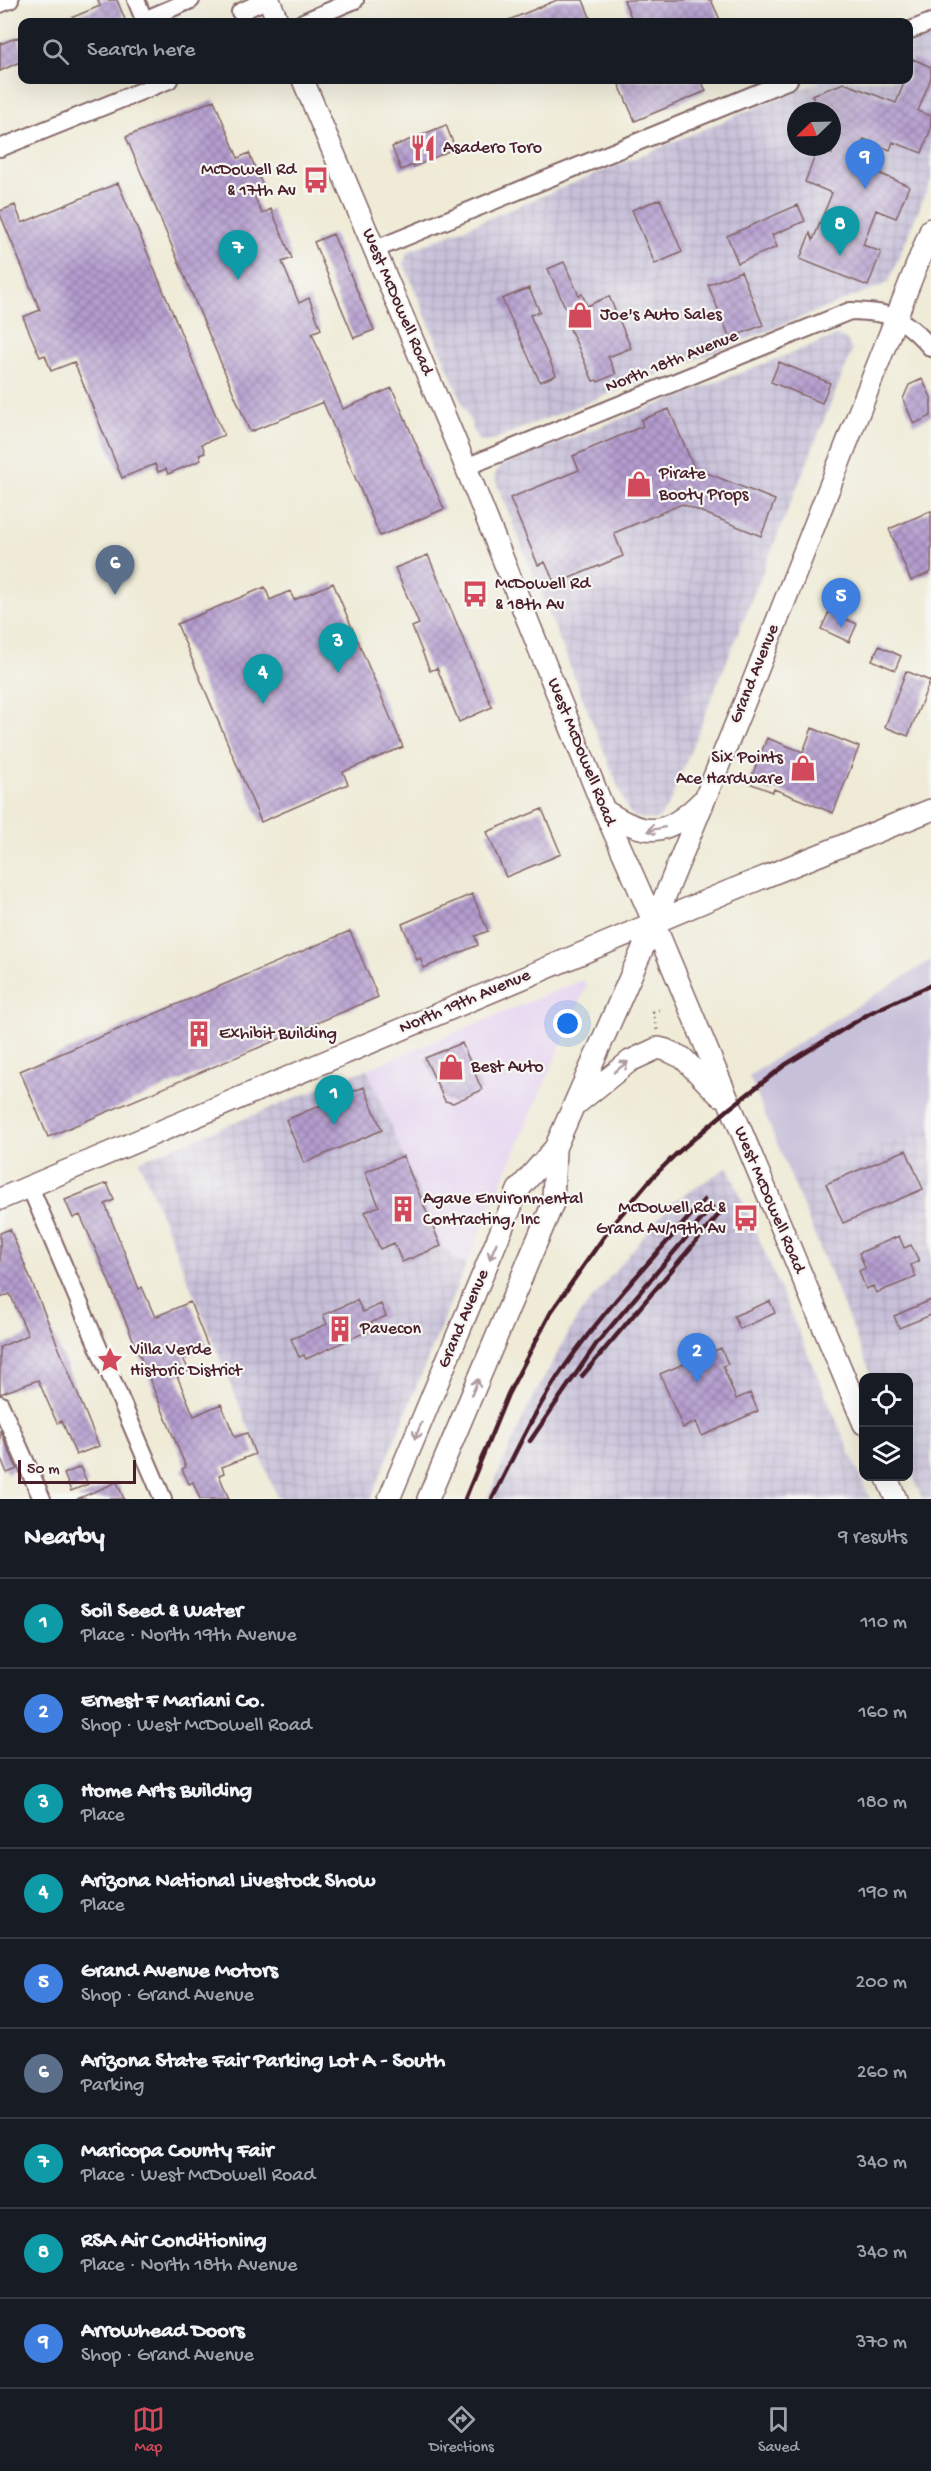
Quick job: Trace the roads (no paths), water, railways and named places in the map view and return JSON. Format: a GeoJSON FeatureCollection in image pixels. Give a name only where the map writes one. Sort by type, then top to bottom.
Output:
{"type":"FeatureCollection","features":[{"type":"Feature","properties":{"kind":"main road"},"geometry":{"type":"LineString","coordinates":[[268,0],[277,18]]}},
{"type":"Feature","properties":{"kind":"main road","name":"West McDowell Road"},"geometry":{"type":"LineString","coordinates":[[305,84],[466,467],[604,810],[654,923],[859,1412]]}},
{"type":"Feature","properties":{"kind":"main road","name":"Grand Avenue"},"geometry":{"type":"LineString","coordinates":[[389,1499],[518,1190],[555,1148],[654,923],[931,229]]}},
{"type":"Feature","properties":{"kind":"main road"},"geometry":{"type":"LineString","coordinates":[[604,810],[637,829],[654,830],[676,822],[690,813],[705,798]]}},
{"type":"Feature","properties":{"kind":"main road","name":"North 19th Avenue"},"geometry":{"type":"LineString","coordinates":[[0,1199],[654,923],[931,810]]}},
{"type":"Feature","properties":{"kind":"main road"},"geometry":{"type":"LineString","coordinates":[[576,1104],[630,1061],[658,1048],[683,1058],[730,1108]]}},
{"type":"Feature","properties":{"kind":"main road","name":"Grand Avenue"},"geometry":{"type":"LineString","coordinates":[[428,1499],[553,1203],[555,1148]]}},
{"type":"Feature","properties":{"kind":"main road"},"geometry":{"type":"LineString","coordinates":[[888,1481],[896,1499]]}},
{"type":"Feature","properties":{"kind":"street"},"geometry":{"type":"LineString","coordinates":[[0,4],[10,0]]}},
{"type":"Feature","properties":{"kind":"street"},"geometry":{"type":"LineString","coordinates":[[136,0],[144,18]]}},
{"type":"Feature","properties":{"kind":"street"},"geometry":{"type":"LineString","coordinates":[[152,18],[191,0]]}},
{"type":"Feature","properties":{"kind":"street"},"geometry":{"type":"LineString","coordinates":[[240,12],[268,0]]}},
{"type":"Feature","properties":{"kind":"street"},"geometry":{"type":"LineString","coordinates":[[312,18],[355,0]]}},
{"type":"Feature","properties":{"kind":"street"},"geometry":{"type":"LineString","coordinates":[[913,29],[931,22]]}},
{"type":"Feature","properties":{"kind":"street"},"geometry":{"type":"LineString","coordinates":[[0,148],[159,84]]}},
{"type":"Feature","properties":{"kind":"street"},"geometry":{"type":"LineString","coordinates":[[376,249],[779,84]]}},
{"type":"Feature","properties":{"kind":"street","name":"North 18th Avenue"},"geometry":{"type":"LineString","coordinates":[[466,467],[849,311],[897,316]]}},
{"type":"Feature","properties":{"kind":"street"},"geometry":{"type":"LineString","coordinates":[[897,316],[931,348]]}},
{"type":"Feature","properties":{"kind":"street"},"geometry":{"type":"LineString","coordinates":[[30,1187],[163,1499]]}},
{"type":"Feature","properties":{"kind":"street"},"geometry":{"type":"LineString","coordinates":[[0,1404],[42,1499]]}},
{"type":"Feature","properties":{"kind":"railway"},"geometry":{"type":"LineString","coordinates":[[465,1499],[508,1394],[551,1312],[613,1224],[652,1178],[730,1108],[785,1065],[870,1013],[931,985]]}},
{"type":"Feature","properties":{"kind":"railway"},"geometry":{"type":"LineString","coordinates":[[492,1499],[535,1414],[565,1366],[615,1302],[704,1200]]}},
{"type":"Feature","properties":{"kind":"railway"},"geometry":{"type":"LineString","coordinates":[[530,1441],[597,1343],[712,1207]]}},
{"type":"Feature","properties":{"kind":"railway"},"geometry":{"type":"LineString","coordinates":[[582,1376],[720,1213]]}},
{"type":"Feature","properties":{"kind":"place","name":"Asadero Toro"},"geometry":{"type":"Point","coordinates":[423,148]}},
{"type":"Feature","properties":{"kind":"place","name":"McDowell Rd & 17th Av"},"geometry":{"type":"Point","coordinates":[316,180]}},
{"type":"Feature","properties":{"kind":"place","name":"Arrowhead Doors"},"geometry":{"type":"Point","coordinates":[865,189]}},
{"type":"Feature","properties":{"kind":"place","name":"RSA Air Conditioning"},"geometry":{"type":"Point","coordinates":[840,256]}},
{"type":"Feature","properties":{"kind":"place","name":"Maricopa County Fair"},"geometry":{"type":"Point","coordinates":[238,280]}},
{"type":"Feature","properties":{"kind":"place","name":"Joe's Auto Sales"},"geometry":{"type":"Point","coordinates":[580,315]}},
{"type":"Feature","properties":{"kind":"place","name":"Pirate Booty Props"},"geometry":{"type":"Point","coordinates":[639,484]}},
{"type":"Feature","properties":{"kind":"place","name":"McDowell Rd & 18th Av"},"geometry":{"type":"Point","coordinates":[475,594]}},
{"type":"Feature","properties":{"kind":"place","name":"Arizona State Fair Parking Lot A - South"},"geometry":{"type":"Point","coordinates":[115,595]}},
{"type":"Feature","properties":{"kind":"place","name":"Grand Avenue Motors"},"geometry":{"type":"Point","coordinates":[841,628]}},
{"type":"Feature","properties":{"kind":"place","name":"Home Arts Building"},"geometry":{"type":"Point","coordinates":[338,673]}},
{"type":"Feature","properties":{"kind":"place","name":"Arizona National Livestock Show"},"geometry":{"type":"Point","coordinates":[263,704]}},
{"type":"Feature","properties":{"kind":"place","name":"Six Points Ace Hardware"},"geometry":{"type":"Point","coordinates":[803,768]}},
{"type":"Feature","properties":{"kind":"place","name":"Exhibit Building"},"geometry":{"type":"Point","coordinates":[199,1034]}},
{"type":"Feature","properties":{"kind":"place","name":"Best Auto"},"geometry":{"type":"Point","coordinates":[451,1067]}},
{"type":"Feature","properties":{"kind":"place","name":"Soil Seed & Water"},"geometry":{"type":"Point","coordinates":[334,1125]}},
{"type":"Feature","properties":{"kind":"place","name":"Agave Environmental Contracting, Inc"},"geometry":{"type":"Point","coordinates":[403,1209]}},
{"type":"Feature","properties":{"kind":"place","name":"McDowell Rd & Grand Av/19th Av"},"geometry":{"type":"Point","coordinates":[746,1218]}},
{"type":"Feature","properties":{"kind":"place","name":"Pavecon"},"geometry":{"type":"Point","coordinates":[340,1329]}},
{"type":"Feature","properties":{"kind":"place","name":"Villa Verde Historic District"},"geometry":{"type":"Point","coordinates":[110,1360]}},
{"type":"Feature","properties":{"kind":"place","name":"Ernest F Mariani Co."},"geometry":{"type":"Point","coordinates":[697,1383]}}]}
